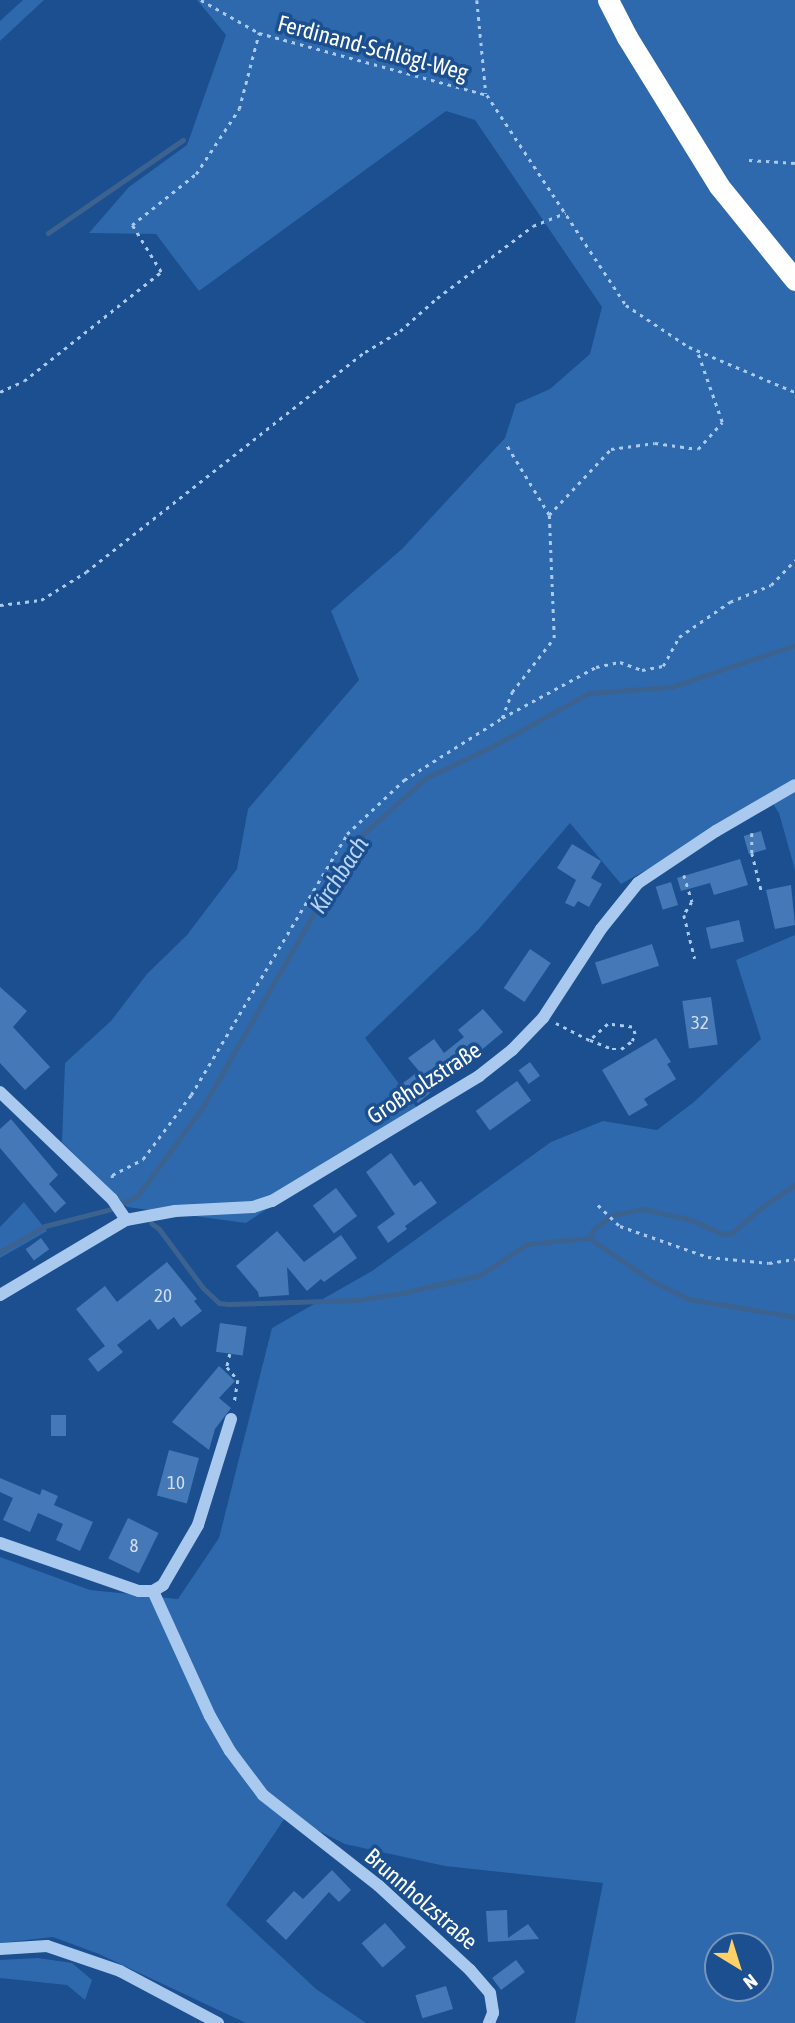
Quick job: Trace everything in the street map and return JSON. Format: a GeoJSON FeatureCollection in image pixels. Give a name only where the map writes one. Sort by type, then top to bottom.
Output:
{"type":"FeatureCollection","features":[{"type":"Feature","properties":{"kind":"highway"},"geometry":{"type":"LineString","coordinates":[[608,0],[627,37],[719,186],[795,280]]}},
{"type":"Feature","properties":{"kind":"street","name":"Großholzstraße"},"geometry":{"type":"LineString","coordinates":[[0,1295],[126,1220],[175,1211],[253,1207],[272,1201],[479,1076],[512,1050],[543,1018],[601,929],[638,883],[716,831],[795,785]]}},
{"type":"Feature","properties":{"kind":"street"},"geometry":{"type":"LineString","coordinates":[[0,1092],[112,1199],[126,1220]]}},
{"type":"Feature","properties":{"kind":"street"},"geometry":{"type":"LineString","coordinates":[[0,1543],[139,1591],[153,1591],[163,1585],[198,1525],[231,1419]]}},
{"type":"Feature","properties":{"kind":"street","name":"Brunnholzstraße"},"geometry":{"type":"LineString","coordinates":[[153,1591],[210,1717],[230,1751],[263,1795],[379,1885],[470,1970],[490,1993],[493,2013],[489,2023]]}},
{"type":"Feature","properties":{"kind":"street"},"geometry":{"type":"LineString","coordinates":[[0,1949],[47,1947],[108,1967],[218,2023]]}},
{"type":"Feature","properties":{"kind":"path","name":"Ferdinand-Schlögl-Weg"},"geometry":{"type":"LineString","coordinates":[[201,0],[259,33],[486,95],[626,305],[696,351],[795,392]]}},
{"type":"Feature","properties":{"kind":"path"},"geometry":{"type":"LineString","coordinates":[[477,0],[486,95]]}},
{"type":"Feature","properties":{"kind":"path"},"geometry":{"type":"LineString","coordinates":[[0,392],[24,381],[161,272],[132,225],[196,174],[239,109],[259,33]]}},
{"type":"Feature","properties":{"kind":"path"},"geometry":{"type":"LineString","coordinates":[[749,160],[795,163]]}},
{"type":"Feature","properties":{"kind":"path"},"geometry":{"type":"LineString","coordinates":[[0,605],[41,600],[86,572],[365,352],[400,331],[437,298],[533,226],[566,213]]}},
{"type":"Feature","properties":{"kind":"path"},"geometry":{"type":"LineString","coordinates":[[549,514],[611,449],[656,443],[698,449],[722,422],[696,351]]}},
{"type":"Feature","properties":{"kind":"path"},"geometry":{"type":"LineString","coordinates":[[502,718],[512,692],[554,638],[549,514],[505,443]]}},
{"type":"Feature","properties":{"kind":"path"},"geometry":{"type":"LineString","coordinates":[[112,1199],[112,1175],[143,1159],[191,1094],[347,834],[404,780],[502,718],[596,667],[620,662],[642,670],[663,666],[678,637],[730,602],[771,585],[795,560]]}},
{"type":"Feature","properties":{"kind":"path"},"geometry":{"type":"LineString","coordinates":[[752,833],[752,853],[761,890]]}},
{"type":"Feature","properties":{"kind":"path"},"geometry":{"type":"LineString","coordinates":[[684,876],[692,902],[684,915],[695,959]]}},
{"type":"Feature","properties":{"kind":"path"},"geometry":{"type":"LineString","coordinates":[[543,1018],[590,1040],[612,1049],[621,1049],[632,1041],[635,1034],[632,1027],[608,1024],[590,1040]]}},
{"type":"Feature","properties":{"kind":"path"},"geometry":{"type":"LineString","coordinates":[[598,1205],[620,1226],[708,1257],[769,1263],[795,1259]]}},
{"type":"Feature","properties":{"kind":"path"},"geometry":{"type":"LineString","coordinates":[[230,1354],[227,1367],[237,1380],[231,1419]]}},
{"type":"Feature","properties":{"kind":"shaded area"},"geometry":{"type":"Polygon","coordinates":[[[23,0],[44,0],[0,41],[0,21],[23,0]]]}},
{"type":"Feature","properties":{"kind":"shaded area"},"geometry":{"type":"Polygon","coordinates":[[[197,0],[795,0],[795,870],[779,813],[771,801],[621,884],[570,823],[479,929],[365,1038],[417,1108],[246,1223],[127,1207],[62,1142],[65,1063],[111,1021],[147,974],[187,935],[237,869],[248,809],[359,680],[331,611],[403,548],[505,438],[516,404],[550,389],[590,354],[602,307],[475,120],[446,111],[199,291],[156,234],[89,233],[129,187],[187,145],[226,35],[197,0]]]}},
{"type":"Feature","properties":{"kind":"shaded area"},"geometry":{"type":"Polygon","coordinates":[[[795,935],[795,2023],[575,2023],[603,1883],[445,1866],[345,1844],[287,1815],[226,1905],[316,1989],[366,2023],[246,2023],[99,1954],[53,1937],[0,1943],[0,1557],[90,1590],[178,1599],[219,1538],[272,1328],[372,1271],[551,1142],[603,1121],[657,1130],[694,1102],[761,1039],[736,960],[795,935]]]}},
{"type":"Feature","properties":{"kind":"shaded area"},"geometry":{"type":"Polygon","coordinates":[[[24,1202],[47,1231],[0,1258],[0,1227],[24,1202]]]}},
{"type":"Feature","properties":{"kind":"shaded area"},"geometry":{"type":"Polygon","coordinates":[[[38,1958],[72,1963],[92,1980],[85,2000],[67,1985],[0,1978],[0,1960],[38,1958]]]}},
{"type":"Feature","properties":{"kind":"building"},"geometry":{"type":"Polygon","coordinates":[[[761,831],[766,849],[749,854],[744,836],[761,831]]]}},
{"type":"Feature","properties":{"kind":"building"},"geometry":{"type":"Polygon","coordinates":[[[572,844],[601,861],[591,878],[602,884],[589,907],[578,901],[574,907],[565,903],[576,880],[557,868],[572,844]]]}},
{"type":"Feature","properties":{"kind":"building"},"geometry":{"type":"Polygon","coordinates":[[[740,859],[748,885],[714,895],[710,883],[681,891],[677,878],[740,859]]]}},
{"type":"Feature","properties":{"kind":"building"},"geometry":{"type":"Polygon","coordinates":[[[671,882],[678,905],[663,910],[656,887],[671,882]]]}},
{"type":"Feature","properties":{"kind":"building"},"geometry":{"type":"Polygon","coordinates":[[[791,885],[795,925],[775,929],[766,890],[791,885]]]}},
{"type":"Feature","properties":{"kind":"building"},"geometry":{"type":"Polygon","coordinates":[[[739,920],[744,941],[711,949],[706,928],[739,920]]]}},
{"type":"Feature","properties":{"kind":"building"},"geometry":{"type":"Polygon","coordinates":[[[652,944],[659,966],[602,984],[595,963],[652,944]]]}},
{"type":"Feature","properties":{"kind":"building"},"geometry":{"type":"Polygon","coordinates":[[[530,949],[551,963],[524,1002],[504,988],[530,949]]]}},
{"type":"Feature","properties":{"kind":"building"},"geometry":{"type":"Polygon","coordinates":[[[0,987],[27,1011],[13,1027],[50,1067],[25,1090],[0,1063],[0,987]]]}},
{"type":"Feature","properties":{"kind":"building"},"geometry":{"type":"Polygon","coordinates":[[[711,997],[718,1045],[689,1049],[682,1001],[711,997]]]}},
{"type":"Feature","properties":{"kind":"building"},"geometry":{"type":"Polygon","coordinates":[[[483,1009],[503,1032],[418,1103],[403,1083],[419,1071],[408,1058],[434,1039],[444,1053],[464,1037],[458,1030],[483,1009]]]}},
{"type":"Feature","properties":{"kind":"building"},"geometry":{"type":"Polygon","coordinates":[[[656,1038],[671,1062],[667,1064],[676,1079],[644,1099],[648,1105],[629,1116],[602,1070],[656,1038]]]}},
{"type":"Feature","properties":{"kind":"building"},"geometry":{"type":"Polygon","coordinates":[[[530,1062],[540,1076],[529,1084],[519,1070],[530,1062]]]}},
{"type":"Feature","properties":{"kind":"building"},"geometry":{"type":"Polygon","coordinates":[[[517,1081],[531,1100],[490,1130],[476,1111],[517,1081]]]}},
{"type":"Feature","properties":{"kind":"building"},"geometry":{"type":"Polygon","coordinates":[[[11,1119],[58,1175],[49,1184],[66,1203],[55,1213],[0,1148],[0,1129],[11,1119]]]}},
{"type":"Feature","properties":{"kind":"building"},"geometry":{"type":"Polygon","coordinates":[[[391,1153],[414,1186],[421,1181],[437,1203],[405,1226],[407,1229],[388,1243],[377,1227],[395,1214],[366,1172],[391,1153]]]}},
{"type":"Feature","properties":{"kind":"building"},"geometry":{"type":"Polygon","coordinates":[[[336,1188],[357,1216],[334,1233],[313,1205],[336,1188]]]}},
{"type":"Feature","properties":{"kind":"building"},"geometry":{"type":"Polygon","coordinates":[[[277,1231],[304,1262],[341,1235],[357,1258],[324,1282],[321,1279],[307,1291],[287,1267],[289,1295],[259,1297],[258,1292],[236,1266],[277,1231]]]}},
{"type":"Feature","properties":{"kind":"building"},"geometry":{"type":"Polygon","coordinates":[[[41,1238],[49,1249],[34,1260],[26,1249],[41,1238]]]}},
{"type":"Feature","properties":{"kind":"building"},"geometry":{"type":"Polygon","coordinates":[[[167,1262],[197,1299],[194,1301],[202,1311],[181,1327],[174,1317],[158,1330],[150,1319],[117,1345],[123,1352],[98,1372],[88,1359],[105,1346],[76,1309],[105,1286],[117,1302],[167,1262]]]}},
{"type":"Feature","properties":{"kind":"building"},"geometry":{"type":"Polygon","coordinates":[[[220,1323],[247,1327],[243,1355],[216,1352],[220,1323]]]}},
{"type":"Feature","properties":{"kind":"building"},"geometry":{"type":"Polygon","coordinates":[[[219,1366],[235,1381],[219,1398],[231,1408],[215,1429],[209,1450],[172,1422],[219,1366]]]}},
{"type":"Feature","properties":{"kind":"building"},"geometry":{"type":"Polygon","coordinates":[[[51,1415],[66,1415],[66,1436],[51,1436],[51,1415]]]}},
{"type":"Feature","properties":{"kind":"building"},"geometry":{"type":"Polygon","coordinates":[[[169,1450],[199,1458],[187,1503],[157,1495],[169,1450]]]}},
{"type":"Feature","properties":{"kind":"building"},"geometry":{"type":"Polygon","coordinates":[[[0,1478],[40,1495],[42,1489],[58,1496],[54,1505],[93,1522],[80,1551],[56,1540],[63,1524],[38,1513],[30,1532],[3,1520],[13,1498],[0,1492],[0,1478]]]}},
{"type":"Feature","properties":{"kind":"building"},"geometry":{"type":"Polygon","coordinates":[[[128,1518],[159,1533],[139,1573],[108,1558],[128,1518]]]}},
{"type":"Feature","properties":{"kind":"building"},"geometry":{"type":"Polygon","coordinates":[[[332,1870],[351,1890],[339,1902],[329,1892],[286,1940],[266,1921],[294,1891],[303,1899],[332,1870]]]}},
{"type":"Feature","properties":{"kind":"building"},"geometry":{"type":"Polygon","coordinates":[[[507,1910],[508,1938],[528,1924],[539,1939],[488,1942],[486,1911],[507,1910]]]}},
{"type":"Feature","properties":{"kind":"building"},"geometry":{"type":"Polygon","coordinates":[[[385,1923],[406,1947],[383,1967],[362,1943],[385,1923]]]}},
{"type":"Feature","properties":{"kind":"building"},"geometry":{"type":"Polygon","coordinates":[[[516,1960],[525,1972],[501,1990],[492,1978],[516,1960]]]}},
{"type":"Feature","properties":{"kind":"building"},"geometry":{"type":"Polygon","coordinates":[[[446,1986],[453,2009],[422,2018],[415,1995],[446,1986]]]}},
{"type":"Feature","properties":{"kind":"waterway"},"geometry":{"type":"LineString","coordinates":[[48,233],[183,140]]}},
{"type":"Feature","properties":{"kind":"waterway","name":"Kirchbach"},"geometry":{"type":"LineString","coordinates":[[0,1252],[45,1226],[111,1209],[138,1195],[204,1105],[355,841],[426,778],[495,745],[589,693],[671,687],[795,645]]}},
{"type":"Feature","properties":{"kind":"waterway"},"geometry":{"type":"LineString","coordinates":[[589,1238],[594,1229],[612,1215],[642,1209],[689,1219],[723,1234],[732,1233],[762,1207],[795,1185]]}},
{"type":"Feature","properties":{"kind":"waterway"},"geometry":{"type":"LineString","coordinates":[[151,1223],[159,1229],[203,1288],[219,1303],[357,1300],[407,1292],[480,1275],[527,1244],[589,1238],[652,1281],[689,1299],[795,1317]]}}]}
